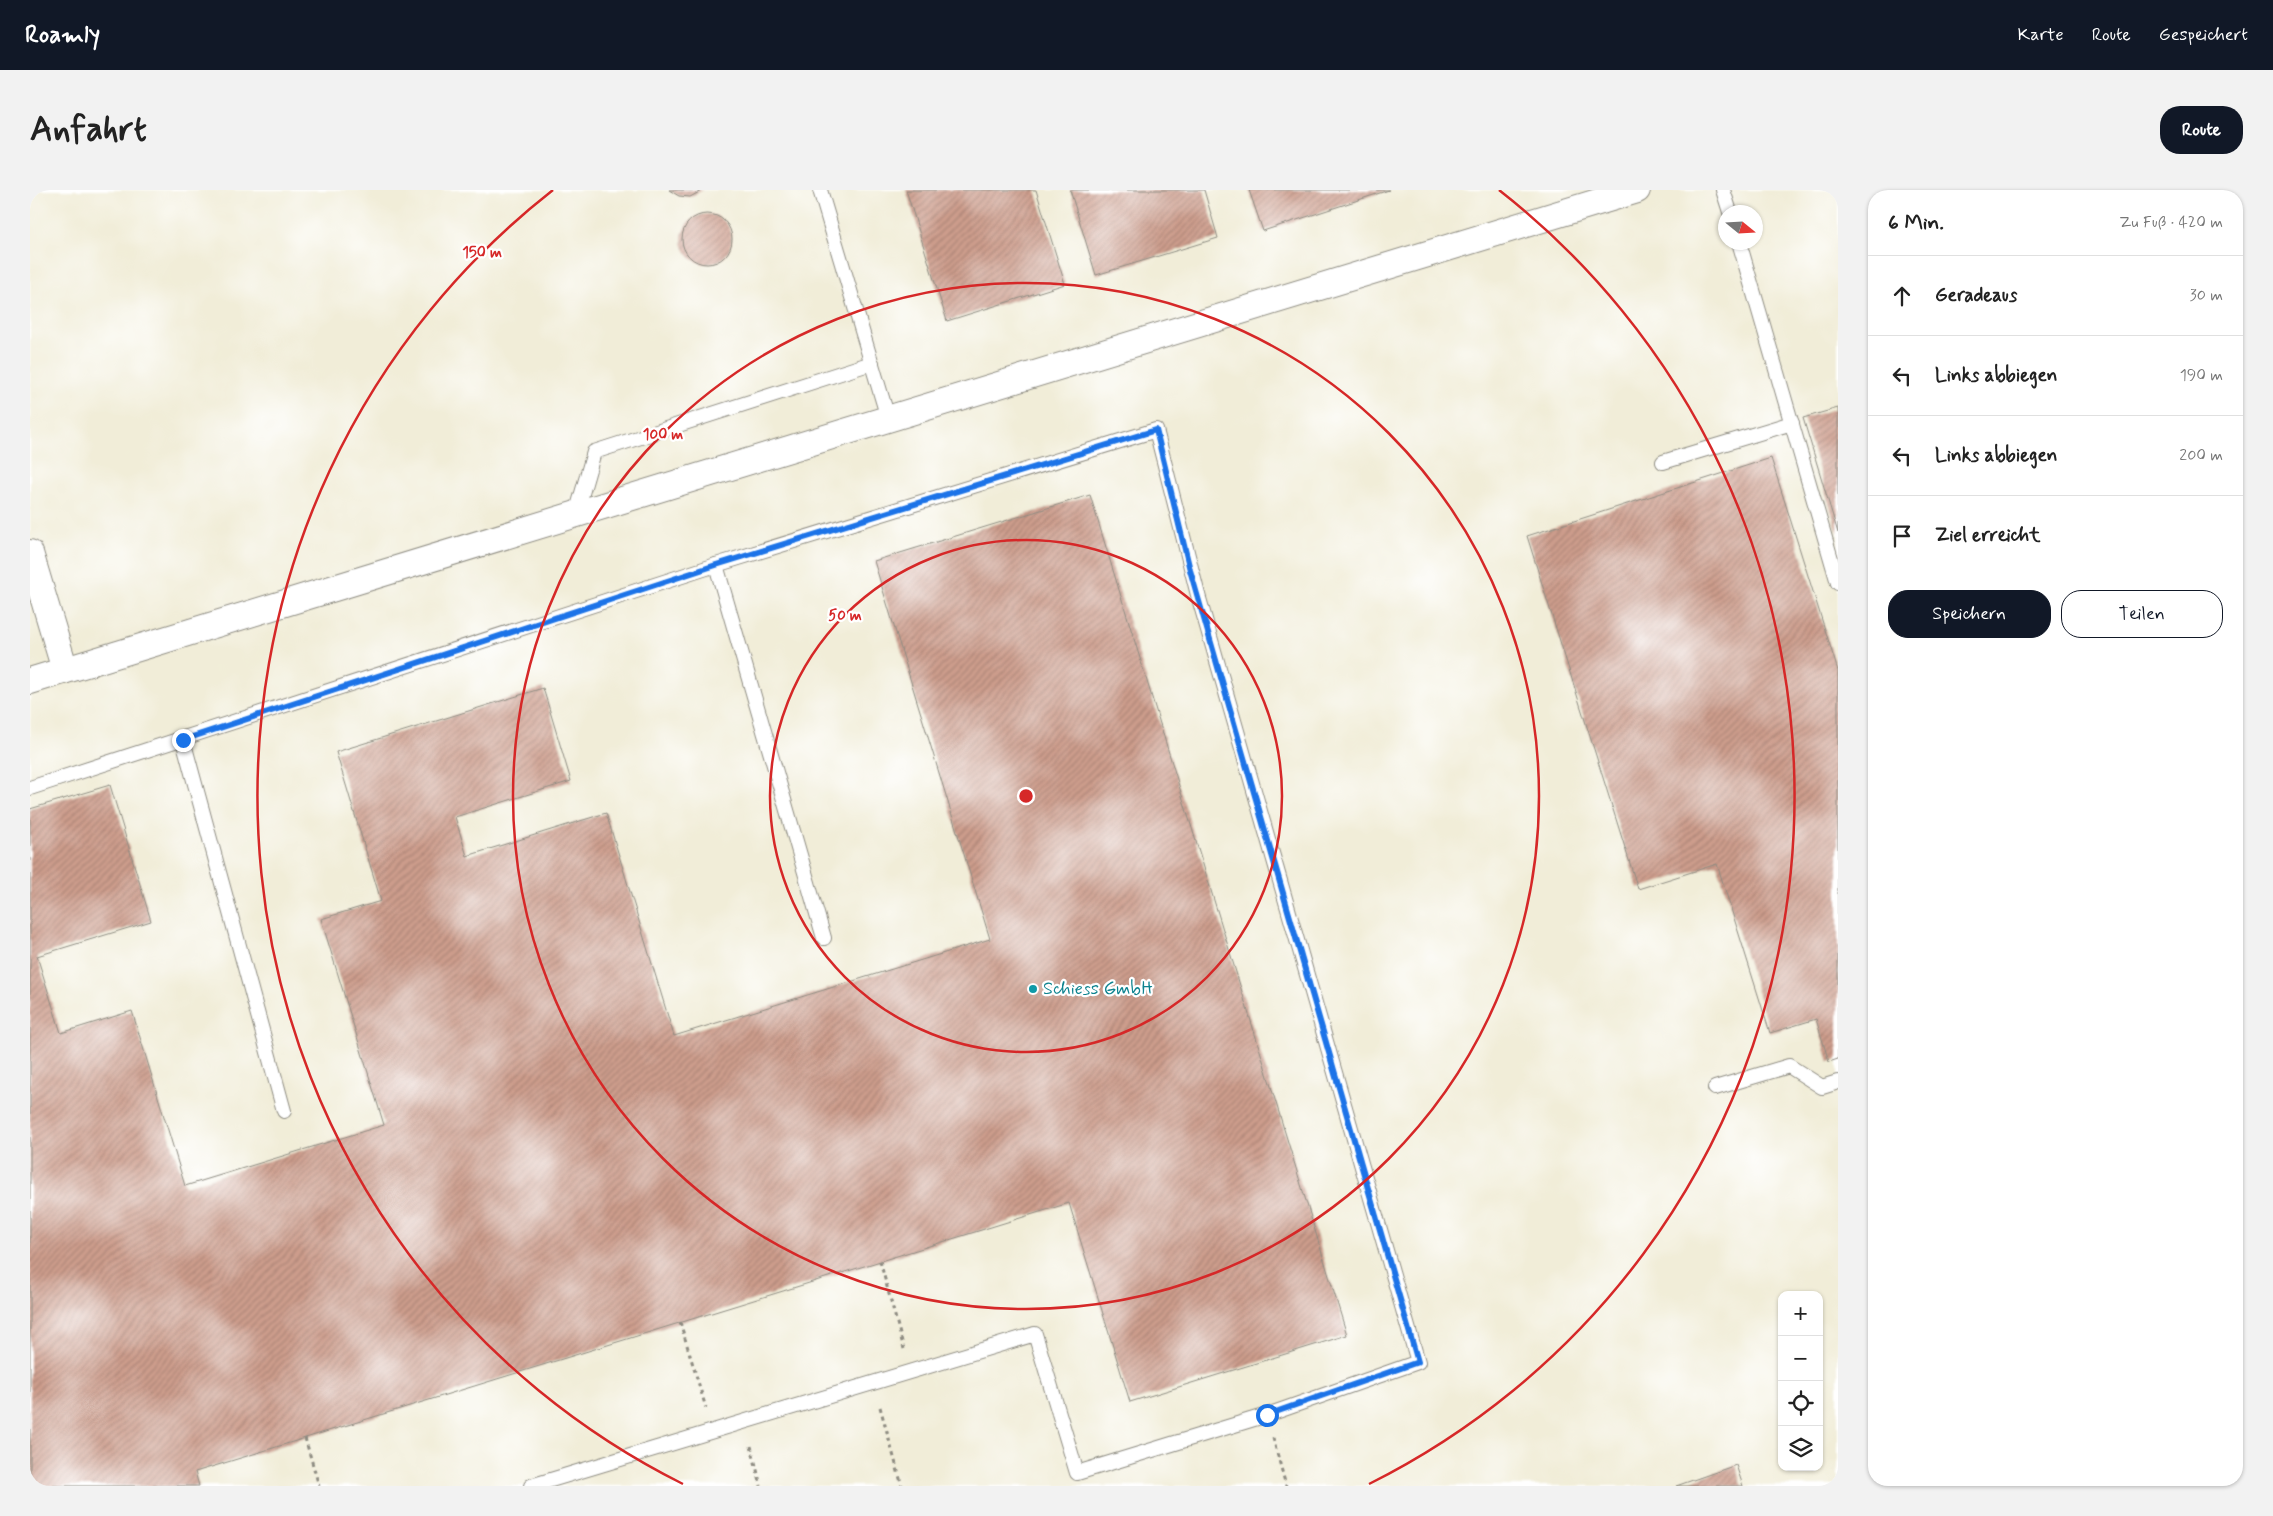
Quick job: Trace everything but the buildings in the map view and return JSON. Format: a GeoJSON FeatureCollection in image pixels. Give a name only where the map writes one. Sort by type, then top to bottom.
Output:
{"type":"FeatureCollection","features":[{"type":"Feature","properties":{"kind":"street"},"geometry":{"type":"LineString","coordinates":[[30,680],[1637,190]]}},
{"type":"Feature","properties":{"kind":"street"},"geometry":{"type":"LineString","coordinates":[[30,553],[65,670]]}},
{"type":"Feature","properties":{"kind":"lane"},"geometry":{"type":"LineString","coordinates":[[820,190],[888,418]]}},
{"type":"Feature","properties":{"kind":"lane"},"geometry":{"type":"LineString","coordinates":[[1723,190],[1728,205]]}},
{"type":"Feature","properties":{"kind":"lane"},"geometry":{"type":"LineString","coordinates":[[1741,250],[1838,583]]}},
{"type":"Feature","properties":{"kind":"lane"},"geometry":{"type":"LineString","coordinates":[[576,514],[594,452],[872,363]]}},
{"type":"Feature","properties":{"kind":"lane"},"geometry":{"type":"LineString","coordinates":[[1663,462],[1792,423]]}},
{"type":"Feature","properties":{"kind":"lane"},"geometry":{"type":"LineString","coordinates":[[30,788],[183,740],[716,565],[1156,430],[1190,570],[1418,1362],[1267,1415],[1077,1473],[1035,1334],[531,1486]]}},
{"type":"Feature","properties":{"kind":"lane"},"geometry":{"type":"LineString","coordinates":[[716,565],[824,938]]}},
{"type":"Feature","properties":{"kind":"lane"},"geometry":{"type":"LineString","coordinates":[[183,740],[284,1111]]}},
{"type":"Feature","properties":{"kind":"lane"},"geometry":{"type":"LineString","coordinates":[[1715,1088],[1789,1066],[1822,1087],[1838,1082]]}},
{"type":"Feature","properties":{"kind":"path"},"geometry":{"type":"LineString","coordinates":[[880,1260],[910,1371]]}},
{"type":"Feature","properties":{"kind":"path"},"geometry":{"type":"LineString","coordinates":[[680,1322],[713,1430]]}},
{"type":"Feature","properties":{"kind":"path"},"geometry":{"type":"LineString","coordinates":[[874,1382],[902,1486]]}},
{"type":"Feature","properties":{"kind":"path"},"geometry":{"type":"LineString","coordinates":[[1267,1415],[1286,1486]]}},
{"type":"Feature","properties":{"kind":"path"},"geometry":{"type":"LineString","coordinates":[[745,1421],[761,1486]]}},
{"type":"Feature","properties":{"kind":"path"},"geometry":{"type":"LineString","coordinates":[[305,1438],[319,1486]]}},
{"type":"Feature","properties":{"kind":"place","name":"Schiess GmbH"},"geometry":{"type":"Point","coordinates":[1033,989]}},
{"type":"Feature","properties":{"kind":"route"},"geometry":{"type":"LineString","coordinates":[[183,740],[716,565],[1156,430],[1190,570],[1418,1362],[1267,1415]]}}]}
